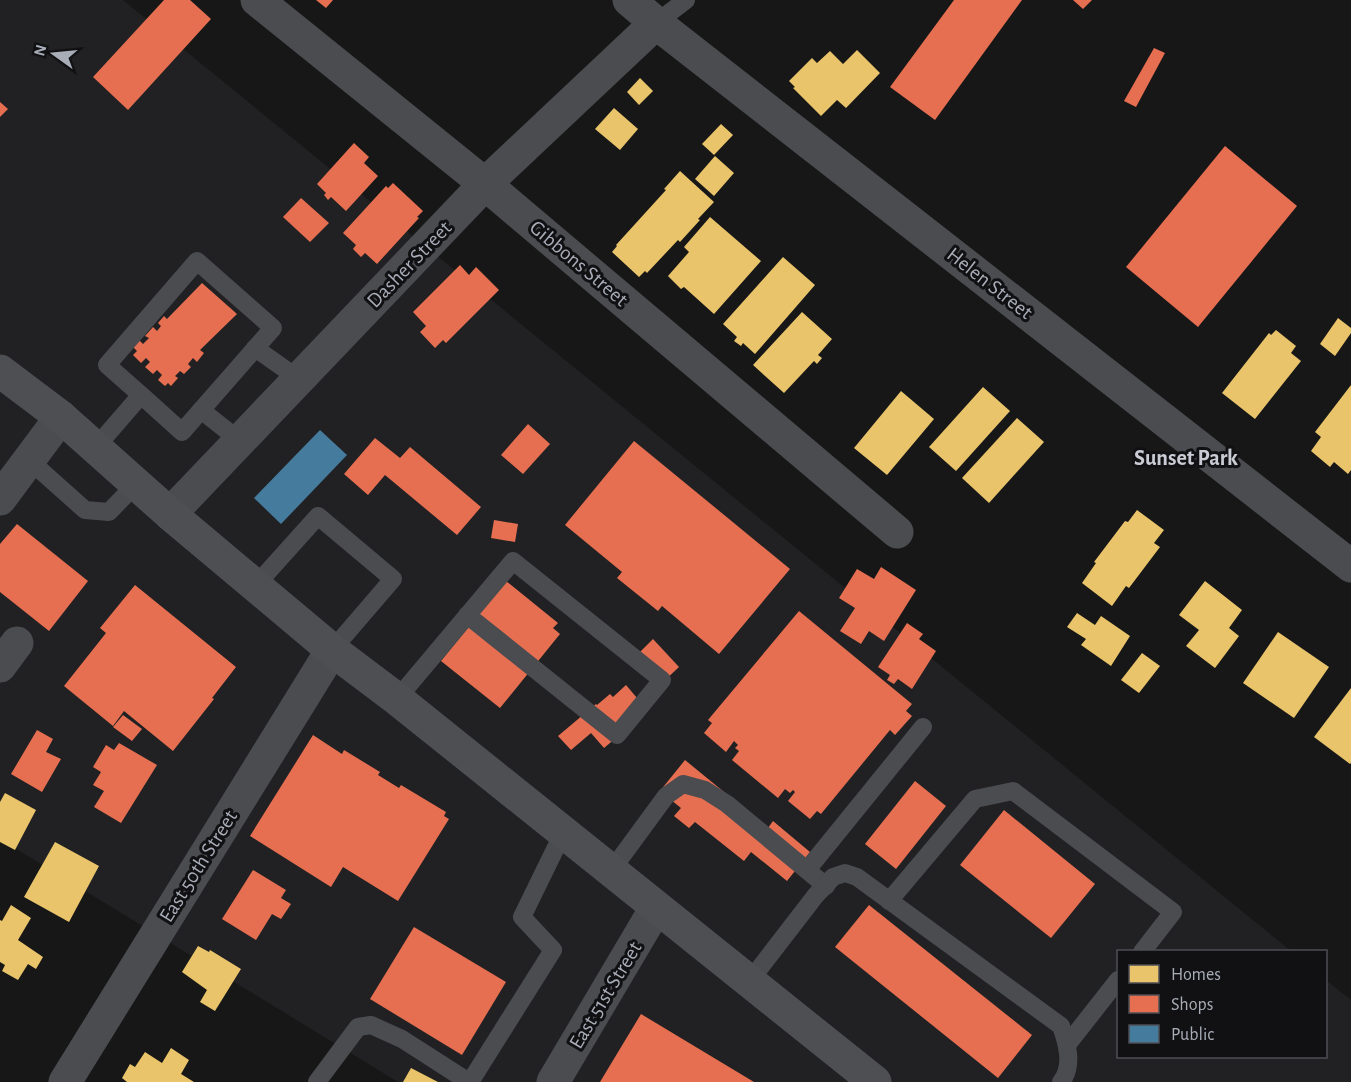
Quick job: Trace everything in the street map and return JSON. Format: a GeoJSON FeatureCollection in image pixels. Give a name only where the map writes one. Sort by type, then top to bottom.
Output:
{"type":"FeatureCollection","features":[{"type":"Feature","properties":{"kind":"main road"},"geometry":{"type":"LineString","coordinates":[[1,374],[61,417],[170,514],[332,650],[397,699],[875,1082]]}},
{"type":"Feature","properties":{"kind":"street","name":"Gibbons Street"},"geometry":{"type":"LineString","coordinates":[[257,0],[485,184],[897,532]]}},
{"type":"Feature","properties":{"kind":"street","name":"Helen Street"},"geometry":{"type":"LineString","coordinates":[[629,0],[1351,566]]}},
{"type":"Feature","properties":{"kind":"street","name":"Dasher Street"},"geometry":{"type":"LineString","coordinates":[[170,514],[485,184],[656,23]]}},
{"type":"Feature","properties":{"kind":"street"},"geometry":{"type":"LineString","coordinates":[[0,499],[61,417]]}},
{"type":"Feature","properties":{"kind":"street","name":"East 50th Street"},"geometry":{"type":"LineString","coordinates":[[65,1082],[332,650]]}},
{"type":"Feature","properties":{"kind":"street","name":"East 51st Street"},"geometry":{"type":"LineString","coordinates":[[553,1082],[656,908]]}},
{"type":"Feature","properties":{"kind":"lane"},"geometry":{"type":"LineString","coordinates":[[656,23],[686,0]]}},
{"type":"Feature","properties":{"kind":"lane"},"geometry":{"type":"LineString","coordinates":[[197,261],[273,328],[255,348],[182,432],[107,365],[197,261]]}},
{"type":"Feature","properties":{"kind":"lane"},"geometry":{"type":"LineString","coordinates":[[255,348],[299,379]]}},
{"type":"Feature","properties":{"kind":"lane"},"geometry":{"type":"LineString","coordinates":[[96,447],[141,395]]}},
{"type":"Feature","properties":{"kind":"lane"},"geometry":{"type":"LineString","coordinates":[[201,410],[240,441]]}},
{"type":"Feature","properties":{"kind":"lane"},"geometry":{"type":"LineString","coordinates":[[29,460],[85,510],[109,512],[136,484]]}},
{"type":"Feature","properties":{"kind":"lane"},"geometry":{"type":"LineString","coordinates":[[256,585],[318,516],[393,579],[332,650]]}},
{"type":"Feature","properties":{"kind":"lane"},"geometry":{"type":"LineString","coordinates":[[397,699],[467,615],[513,561],[662,680],[617,735],[467,615]]}},
{"type":"Feature","properties":{"kind":"lane"},"geometry":{"type":"LineString","coordinates":[[807,870],[923,727]]}},
{"type":"Feature","properties":{"kind":"lane"},"geometry":{"type":"LineString","coordinates":[[611,872],[666,796],[683,784],[705,790],[727,804],[826,886]]}},
{"type":"Feature","properties":{"kind":"lane"},"geometry":{"type":"LineString","coordinates":[[889,901],[975,799],[1013,791],[1173,912],[1143,950]]}},
{"type":"Feature","properties":{"kind":"lane"},"geometry":{"type":"LineString","coordinates":[[316,1082],[358,1027],[371,1025],[402,1039],[470,1082],[553,950],[522,917],[563,833]]}},
{"type":"Feature","properties":{"kind":"lane"},"geometry":{"type":"LineString","coordinates":[[749,982],[833,877],[844,873],[857,877],[1061,1026],[1067,1045],[1068,1060],[1065,1077],[1061,1082]]}},
{"type":"Feature","properties":{"kind":"lane"},"geometry":{"type":"LineString","coordinates":[[1067,1045],[1117,983]]}},
{"type":"Feature","properties":{"kind":"shaded area"},"geometry":{"type":"Polygon","coordinates":[[[0,0],[123,0],[1290,950],[1117,950],[1117,1058],[1327,1058],[1327,981],[1351,1000],[1351,1082],[398,1082],[0,839],[0,0]]]}},
{"type":"Feature","properties":{"kind":"building: Homes"},"geometry":{"type":"Polygon","coordinates":[[[857,50],[880,73],[846,108],[837,100],[821,116],[789,81],[812,58],[817,63],[830,51],[843,64],[857,50]]]}},
{"type":"Feature","properties":{"kind":"building: Homes"},"geometry":{"type":"Polygon","coordinates":[[[640,78],[653,91],[639,105],[627,92],[640,78]]]}},
{"type":"Feature","properties":{"kind":"building: Homes"},"geometry":{"type":"Polygon","coordinates":[[[614,108],[638,129],[620,150],[595,129],[614,108]]]}},
{"type":"Feature","properties":{"kind":"building: Homes"},"geometry":{"type":"Polygon","coordinates":[[[721,124],[733,135],[714,155],[702,144],[721,124]]]}},
{"type":"Feature","properties":{"kind":"building: Homes"},"geometry":{"type":"Polygon","coordinates":[[[715,156],[734,173],[714,196],[695,179],[715,156]]]}},
{"type":"Feature","properties":{"kind":"building: Homes"},"geometry":{"type":"Polygon","coordinates":[[[680,171],[714,202],[680,242],[678,240],[647,273],[645,271],[639,277],[612,252],[680,171]]]}},
{"type":"Feature","properties":{"kind":"building: Homes"},"geometry":{"type":"Polygon","coordinates":[[[710,217],[761,261],[714,314],[668,276],[689,252],[684,247],[710,217]]]}},
{"type":"Feature","properties":{"kind":"building: Homes"},"geometry":{"type":"Polygon","coordinates":[[[783,257],[815,285],[755,354],[743,343],[741,346],[734,341],[737,337],[723,324],[783,257]]]}},
{"type":"Feature","properties":{"kind":"building: Homes"},"geometry":{"type":"Polygon","coordinates":[[[802,312],[832,339],[818,355],[822,358],[817,364],[814,361],[784,393],[753,365],[802,312]]]}},
{"type":"Feature","properties":{"kind":"building: Homes"},"geometry":{"type":"Polygon","coordinates":[[[1338,318],[1351,328],[1351,333],[1335,356],[1320,344],[1338,318]]]}},
{"type":"Feature","properties":{"kind":"building: Homes"},"geometry":{"type":"Polygon","coordinates":[[[1276,330],[1296,346],[1291,353],[1301,361],[1255,419],[1222,393],[1269,333],[1271,335],[1276,330]]]}},
{"type":"Feature","properties":{"kind":"building: Homes"},"geometry":{"type":"Polygon","coordinates":[[[1351,385],[1351,470],[1348,474],[1334,462],[1330,467],[1311,451],[1321,437],[1315,432],[1351,385]]]}},
{"type":"Feature","properties":{"kind":"building: Homes"},"geometry":{"type":"Polygon","coordinates":[[[983,387],[1010,411],[956,471],[929,447],[983,387]]]}},
{"type":"Feature","properties":{"kind":"building: Homes"},"geometry":{"type":"Polygon","coordinates":[[[901,391],[934,419],[887,475],[854,448],[901,391]]]}},
{"type":"Feature","properties":{"kind":"building: Homes"},"geometry":{"type":"Polygon","coordinates":[[[1017,418],[1044,442],[989,503],[962,478],[1017,418]]]}},
{"type":"Feature","properties":{"kind":"building: Homes"},"geometry":{"type":"Polygon","coordinates":[[[1137,510],[1164,530],[1154,543],[1160,547],[1129,588],[1126,586],[1112,606],[1082,583],[1096,563],[1094,562],[1125,521],[1128,522],[1137,510]]]}},
{"type":"Feature","properties":{"kind":"building: Homes"},"geometry":{"type":"Polygon","coordinates":[[[1205,581],[1242,610],[1229,628],[1239,636],[1215,668],[1186,646],[1199,630],[1179,615],[1205,581]]]}},
{"type":"Feature","properties":{"kind":"building: Homes"},"geometry":{"type":"Polygon","coordinates":[[[1077,613],[1095,625],[1101,616],[1130,636],[1111,666],[1081,645],[1086,639],[1067,627],[1077,613]]]}},
{"type":"Feature","properties":{"kind":"building: Homes"},"geometry":{"type":"Polygon","coordinates":[[[1278,632],[1329,667],[1294,718],[1243,683],[1278,632]]]}},
{"type":"Feature","properties":{"kind":"building: Homes"},"geometry":{"type":"Polygon","coordinates":[[[1142,653],[1160,666],[1139,693],[1121,680],[1142,653]]]}},
{"type":"Feature","properties":{"kind":"building: Homes"},"geometry":{"type":"Polygon","coordinates":[[[1351,688],[1351,763],[1350,764],[1314,737],[1351,688]]]}},
{"type":"Feature","properties":{"kind":"building: Homes"},"geometry":{"type":"Polygon","coordinates":[[[5,793],[36,810],[15,850],[0,842],[0,802],[5,793]]]}},
{"type":"Feature","properties":{"kind":"building: Homes"},"geometry":{"type":"Polygon","coordinates":[[[55,842],[99,866],[69,922],[24,897],[55,842]]]}},
{"type":"Feature","properties":{"kind":"building: Homes"},"geometry":{"type":"Polygon","coordinates":[[[11,905],[31,918],[18,940],[43,957],[36,969],[28,964],[18,980],[2,971],[5,965],[0,962],[0,920],[2,921],[11,905]]]}},
{"type":"Feature","properties":{"kind":"building: Homes"},"geometry":{"type":"Polygon","coordinates":[[[198,946],[209,952],[210,950],[241,969],[215,1011],[200,1002],[207,990],[182,972],[198,946]]]}},
{"type":"Feature","properties":{"kind":"building: Homes"},"geometry":{"type":"Polygon","coordinates":[[[171,1048],[189,1060],[181,1074],[194,1082],[127,1082],[122,1078],[130,1064],[135,1067],[145,1052],[162,1063],[171,1048]]]}},
{"type":"Feature","properties":{"kind":"building: Homes"},"geometry":{"type":"Polygon","coordinates":[[[411,1068],[438,1082],[403,1082],[411,1068]]]}},
{"type":"Feature","properties":{"kind":"building: Shops"},"geometry":{"type":"Polygon","coordinates":[[[164,0],[190,0],[211,19],[128,110],[93,77],[164,0]]]}},
{"type":"Feature","properties":{"kind":"building: Shops"},"geometry":{"type":"Polygon","coordinates":[[[316,0],[333,0],[326,8],[316,0]]]}},
{"type":"Feature","properties":{"kind":"building: Shops"},"geometry":{"type":"Polygon","coordinates":[[[954,0],[1022,0],[935,120],[890,87],[954,0]]]}},
{"type":"Feature","properties":{"kind":"building: Shops"},"geometry":{"type":"Polygon","coordinates":[[[1073,0],[1092,0],[1083,9],[1073,0]]]}},
{"type":"Feature","properties":{"kind":"building: Shops"},"geometry":{"type":"Polygon","coordinates":[[[1154,48],[1165,53],[1136,107],[1124,101],[1154,48]]]}},
{"type":"Feature","properties":{"kind":"building: Shops"},"geometry":{"type":"Polygon","coordinates":[[[0,102],[8,109],[0,117],[0,102]]]}},
{"type":"Feature","properties":{"kind":"building: Shops"},"geometry":{"type":"Polygon","coordinates":[[[354,143],[369,157],[364,163],[378,176],[346,211],[331,197],[328,200],[324,195],[326,193],[317,184],[354,143]]]}},
{"type":"Feature","properties":{"kind":"building: Shops"},"geometry":{"type":"Polygon","coordinates":[[[1225,146],[1297,206],[1198,327],[1126,267],[1225,146]]]}},
{"type":"Feature","properties":{"kind":"building: Shops"},"geometry":{"type":"Polygon","coordinates":[[[393,183],[423,211],[377,264],[365,253],[361,257],[353,249],[356,245],[343,233],[386,186],[388,188],[393,183]]]}},
{"type":"Feature","properties":{"kind":"building: Shops"},"geometry":{"type":"Polygon","coordinates":[[[301,198],[329,223],[310,242],[283,217],[301,198]]]}},
{"type":"Feature","properties":{"kind":"building: Shops"},"geometry":{"type":"Polygon","coordinates":[[[460,265],[469,275],[476,267],[499,290],[446,343],[443,340],[435,348],[420,332],[426,326],[413,312],[460,265]]]}},
{"type":"Feature","properties":{"kind":"building: Shops"},"geometry":{"type":"Polygon","coordinates":[[[202,283],[237,314],[200,350],[204,353],[197,362],[193,358],[188,364],[191,367],[184,374],[180,371],[175,376],[178,378],[171,386],[168,383],[165,386],[158,380],[162,375],[157,370],[153,374],[145,367],[150,362],[146,358],[141,363],[133,355],[137,351],[133,347],[139,340],[143,344],[149,338],[145,336],[153,327],[157,331],[161,326],[158,323],[164,316],[167,319],[202,283]]]}},
{"type":"Feature","properties":{"kind":"building: Shops"},"geometry":{"type":"Polygon","coordinates":[[[528,424],[550,444],[523,474],[501,455],[528,424]]]}},
{"type":"Feature","properties":{"kind":"building: Shops"},"geometry":{"type":"Polygon","coordinates":[[[375,438],[400,458],[410,447],[481,507],[457,535],[385,475],[368,495],[344,474],[375,438]]]}},
{"type":"Feature","properties":{"kind":"building: Shops"},"geometry":{"type":"Polygon","coordinates":[[[634,441],[790,569],[719,654],[662,606],[658,611],[617,578],[622,572],[565,525],[634,441]]]}},
{"type":"Feature","properties":{"kind":"building: Shops"},"geometry":{"type":"Polygon","coordinates":[[[494,520],[518,524],[515,542],[491,538],[494,520]]]}},
{"type":"Feature","properties":{"kind":"building: Shops"},"geometry":{"type":"Polygon","coordinates":[[[17,524],[88,581],[49,631],[0,592],[0,544],[17,524]]]}},
{"type":"Feature","properties":{"kind":"building: Shops"},"geometry":{"type":"Polygon","coordinates":[[[881,567],[916,590],[884,641],[869,631],[861,644],[840,631],[855,608],[839,598],[857,569],[874,579],[881,567]]]}},
{"type":"Feature","properties":{"kind":"building: Shops"},"geometry":{"type":"Polygon","coordinates":[[[506,581],[558,623],[553,628],[560,634],[500,708],[441,661],[506,581]]]}},
{"type":"Feature","properties":{"kind":"building: Shops"},"geometry":{"type":"Polygon","coordinates":[[[135,585],[236,667],[173,751],[124,711],[113,726],[64,686],[106,633],[100,628],[135,585]]]}},
{"type":"Feature","properties":{"kind":"building: Shops"},"geometry":{"type":"Polygon","coordinates":[[[799,611],[912,704],[906,711],[912,716],[895,735],[890,730],[821,814],[817,811],[810,819],[788,801],[795,792],[793,790],[790,793],[785,789],[778,798],[732,760],[739,751],[735,748],[738,745],[734,741],[726,752],[704,733],[712,723],[708,720],[799,611]]]}},
{"type":"Feature","properties":{"kind":"building: Shops"},"geometry":{"type":"Polygon","coordinates":[[[907,623],[923,634],[919,639],[936,651],[912,689],[898,679],[894,684],[887,680],[890,675],[878,667],[907,623]]]}},
{"type":"Feature","properties":{"kind":"building: Shops"},"geometry":{"type":"Polygon","coordinates":[[[653,639],[679,667],[663,682],[637,655],[653,639]]]}},
{"type":"Feature","properties":{"kind":"building: Shops"},"geometry":{"type":"Polygon","coordinates":[[[626,685],[648,711],[604,748],[591,733],[571,750],[558,736],[596,704],[610,694],[613,697],[626,685]]]}},
{"type":"Feature","properties":{"kind":"building: Shops"},"geometry":{"type":"Polygon","coordinates":[[[123,715],[142,729],[132,741],[113,727],[123,715]]]}},
{"type":"Feature","properties":{"kind":"building: Shops"},"geometry":{"type":"Polygon","coordinates":[[[37,730],[53,739],[46,752],[61,759],[42,792],[11,774],[37,730]]]}},
{"type":"Feature","properties":{"kind":"building: Shops"},"geometry":{"type":"Polygon","coordinates":[[[313,735],[342,754],[344,750],[380,772],[378,775],[399,788],[401,785],[446,812],[444,816],[449,819],[398,901],[343,867],[331,887],[250,836],[313,735]]]}},
{"type":"Feature","properties":{"kind":"building: Shops"},"geometry":{"type":"Polygon","coordinates":[[[119,743],[157,765],[121,823],[94,807],[104,791],[93,785],[101,772],[93,767],[106,745],[114,750],[119,743]]]}},
{"type":"Feature","properties":{"kind":"building: Shops"},"geometry":{"type":"Polygon","coordinates":[[[685,760],[768,828],[773,821],[810,852],[787,881],[751,852],[744,861],[695,822],[689,828],[674,816],[681,808],[660,791],[685,760]]]}},
{"type":"Feature","properties":{"kind":"building: Shops"},"geometry":{"type":"Polygon","coordinates":[[[915,781],[946,806],[896,869],[865,844],[915,781]]]}},
{"type":"Feature","properties":{"kind":"building: Shops"},"geometry":{"type":"Polygon","coordinates":[[[1004,810],[1095,884],[1051,938],[960,865],[1004,810]]]}},
{"type":"Feature","properties":{"kind":"building: Shops"},"geometry":{"type":"Polygon","coordinates":[[[253,870],[286,890],[281,898],[291,904],[281,919],[272,914],[256,940],[222,919],[253,870]]]}},
{"type":"Feature","properties":{"kind":"building: Shops"},"geometry":{"type":"Polygon","coordinates":[[[869,905],[1032,1035],[998,1078],[835,947],[869,905]]]}},
{"type":"Feature","properties":{"kind":"building: Shops"},"geometry":{"type":"Polygon","coordinates":[[[414,927],[506,982],[462,1055],[370,999],[414,927]]]}},
{"type":"Feature","properties":{"kind":"building: Shops"},"geometry":{"type":"Polygon","coordinates":[[[641,1014],[754,1082],[600,1082],[641,1014]]]}},
{"type":"Feature","properties":{"kind":"building: Public"},"geometry":{"type":"Polygon","coordinates":[[[320,430],[347,455],[281,524],[254,498],[320,430]]]}},
{"type":"Feature","properties":{"kind":"district","name":"Sunset Park"},"geometry":{"type":"Point","coordinates":[1186,457]}}]}
